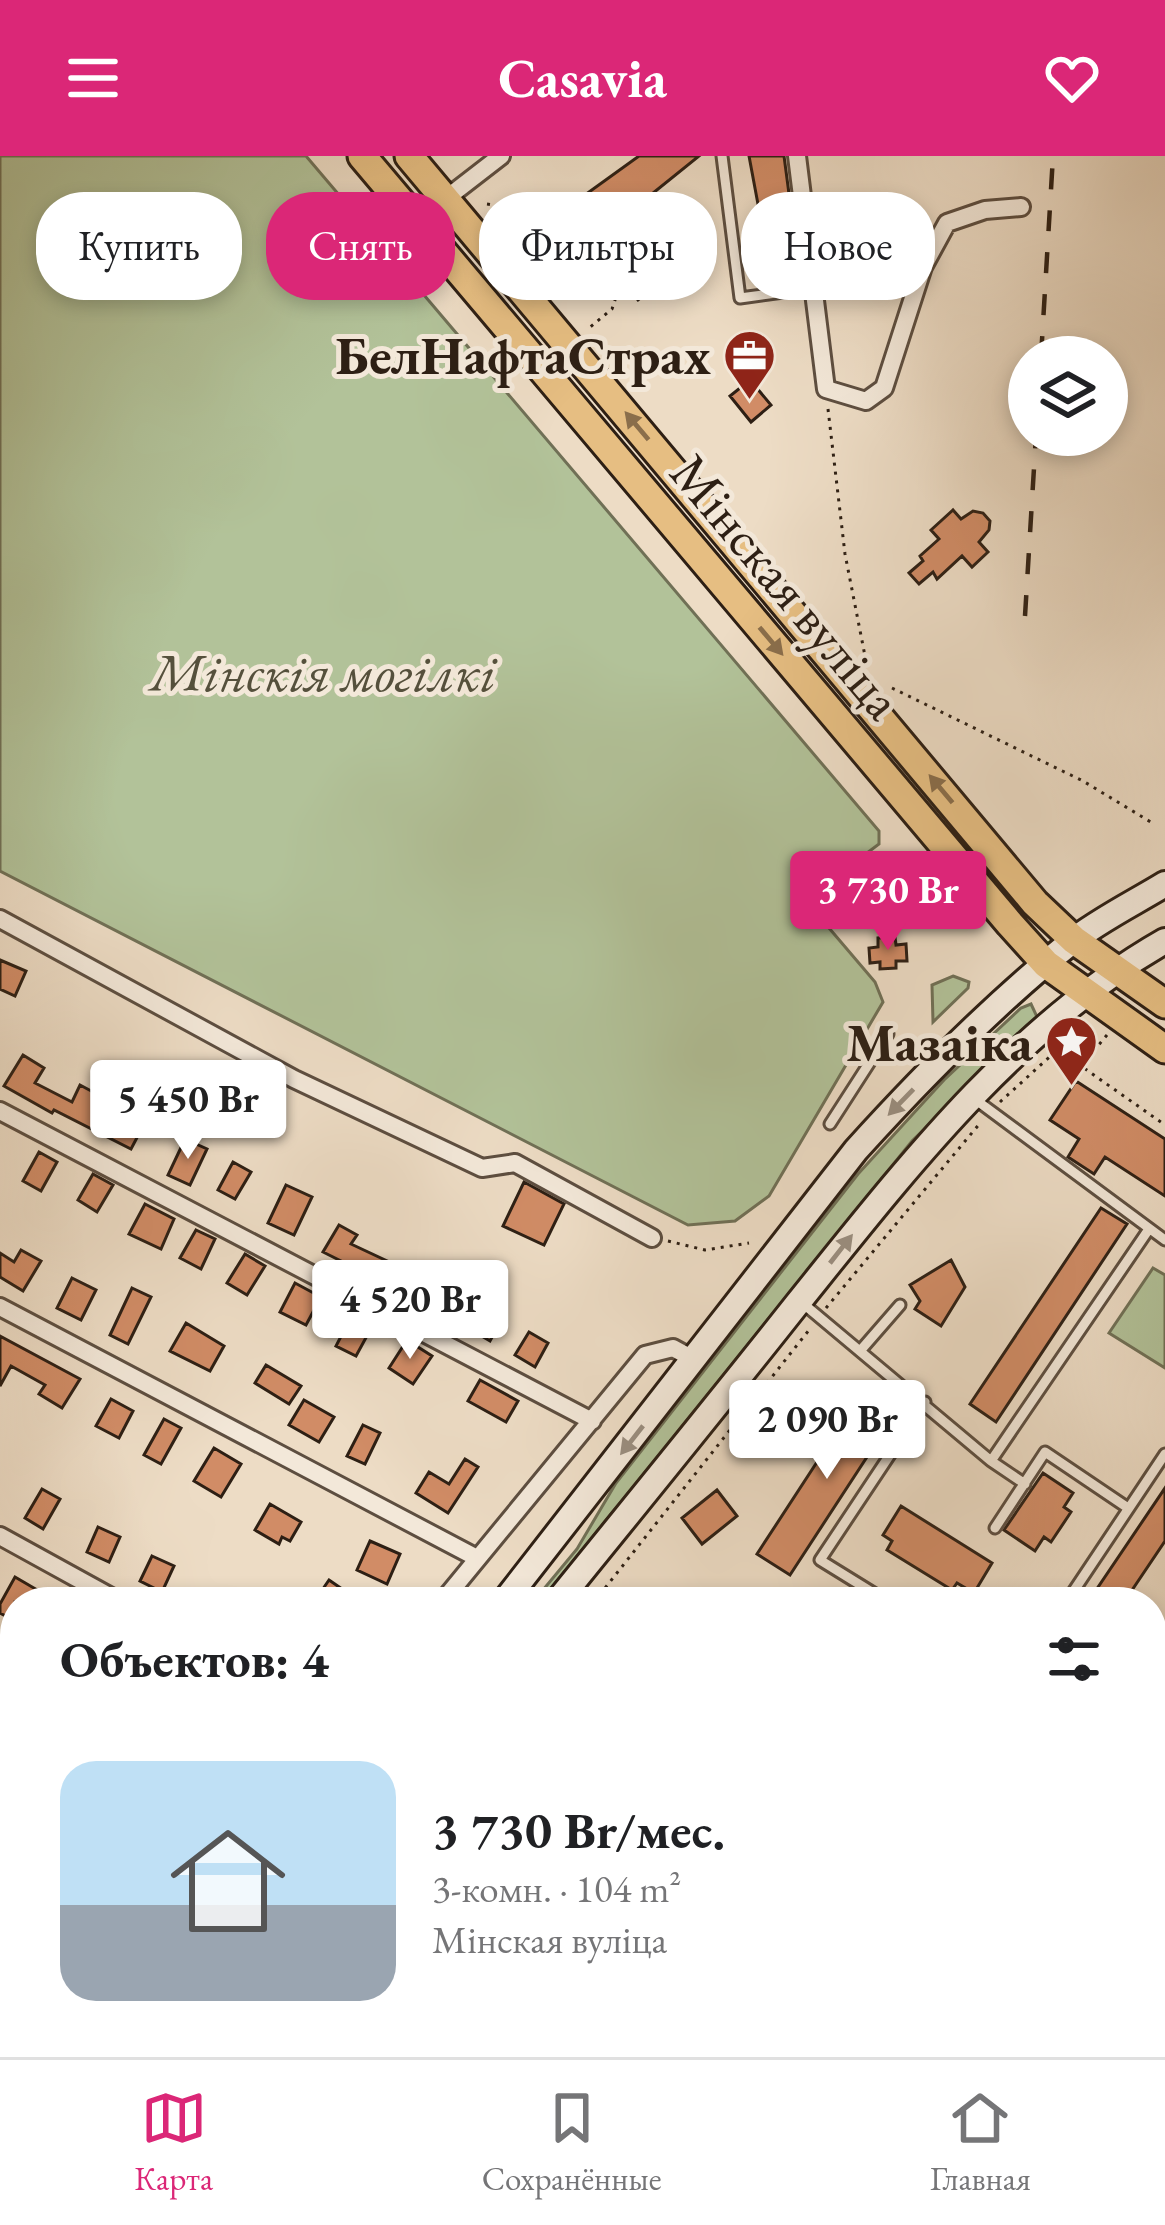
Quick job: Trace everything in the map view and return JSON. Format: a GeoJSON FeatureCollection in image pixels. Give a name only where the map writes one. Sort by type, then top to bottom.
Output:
{"type":"FeatureCollection","features":[{"type":"Feature","properties":{"kind":"main road","name":"Мінская вуліца"},"geometry":{"type":"LineString","coordinates":[[362,156],[392,192]]}},
{"type":"Feature","properties":{"kind":"main road","name":"Мінская вуліца"},"geometry":{"type":"LineString","coordinates":[[409,156],[439,192]]}},
{"type":"Feature","properties":{"kind":"main road","name":"Мінская вуліца"},"geometry":{"type":"LineString","coordinates":[[455,211],[1036,903],[1074,940],[1165,1004]]}},
{"type":"Feature","properties":{"kind":"main road","name":"Мінская вуліца"},"geometry":{"type":"LineString","coordinates":[[455,266],[1046,964],[1165,1049]]}},
{"type":"Feature","properties":{"kind":"main road"},"geometry":{"type":"LineString","coordinates":[[516,1587],[868,1138],[958,1043],[1074,940],[1165,884]]}},
{"type":"Feature","properties":{"kind":"main road"},"geometry":{"type":"LineString","coordinates":[[569,1587],[882,1197],[972,1097],[1086,992],[1165,941]]}},
{"type":"Feature","properties":{"kind":"street"},"geometry":{"type":"LineString","coordinates":[[454,192],[501,156]]}},
{"type":"Feature","properties":{"kind":"street"},"geometry":{"type":"LineString","coordinates":[[797,156],[801,192]]}},
{"type":"Feature","properties":{"kind":"street"},"geometry":{"type":"LineString","coordinates":[[815,300],[826,389],[866,400],[884,388],[923,267],[947,223],[985,210],[1021,207]]}},
{"type":"Feature","properties":{"kind":"street"},"geometry":{"type":"LineString","coordinates":[[0,919],[294,1079],[482,1168],[515,1163],[652,1238]]}},
{"type":"Feature","properties":{"kind":"street"},"geometry":{"type":"LineString","coordinates":[[0,1111],[592,1421]]}},
{"type":"Feature","properties":{"kind":"street"},"geometry":{"type":"LineString","coordinates":[[0,1307],[477,1558]]}},
{"type":"Feature","properties":{"kind":"street"},"geometry":{"type":"LineString","coordinates":[[454,1587],[645,1355],[674,1348],[695,1360]]}},
{"type":"Feature","properties":{"kind":"street"},"geometry":{"type":"LineString","coordinates":[[0,1536],[93,1587]]}},
{"type":"Feature","properties":{"kind":"lane"},"geometry":{"type":"LineString","coordinates":[[722,156],[741,298]]}},
{"type":"Feature","properties":{"kind":"lane"},"geometry":{"type":"LineString","coordinates":[[830,1124],[889,1034]]}},
{"type":"Feature","properties":{"kind":"lane"},"geometry":{"type":"LineString","coordinates":[[972,1097],[1165,1240]]}},
{"type":"Feature","properties":{"kind":"lane"},"geometry":{"type":"LineString","coordinates":[[991,1461],[1149,1229]]}},
{"type":"Feature","properties":{"kind":"lane"},"geometry":{"type":"LineString","coordinates":[[800,1301],[991,1461],[1025,1484]]}},
{"type":"Feature","properties":{"kind":"lane"},"geometry":{"type":"LineString","coordinates":[[860,1351],[900,1305]]}},
{"type":"Feature","properties":{"kind":"lane"},"geometry":{"type":"LineString","coordinates":[[864,1587],[820,1559],[925,1402]]}},
{"type":"Feature","properties":{"kind":"lane"},"geometry":{"type":"LineString","coordinates":[[995,1528],[1045,1452],[1128,1508]]}},
{"type":"Feature","properties":{"kind":"lane"},"geometry":{"type":"LineString","coordinates":[[1076,1587],[1165,1454]]}},
{"type":"Feature","properties":{"kind":"path"},"geometry":{"type":"LineString","coordinates":[[589,328],[612,309],[615,300]]}},
{"type":"Feature","properties":{"kind":"path"},"geometry":{"type":"LineString","coordinates":[[826,389],[845,554],[865,656]]}},
{"type":"Feature","properties":{"kind":"path"},"geometry":{"type":"LineString","coordinates":[[892,688],[1083,781],[1154,824]]}},
{"type":"Feature","properties":{"kind":"path"},"geometry":{"type":"LineString","coordinates":[[1108,1034],[1082,1066],[1165,1125]]}},
{"type":"Feature","properties":{"kind":"path"},"geometry":{"type":"LineString","coordinates":[[652,1238],[705,1250],[748,1243]]}},
{"type":"Feature","properties":{"kind":"green space","name":"Мінскія могілкі"},"geometry":{"type":"Polygon","coordinates":[[[0,156],[306,156],[337,192],[266,192],[266,300],[428,300],[879,831],[879,844],[827,883],[812,908],[875,982],[883,1002],[769,1196],[735,1221],[688,1225],[0,871],[0,156]]]}},
{"type":"Feature","properties":{"kind":"green space"},"geometry":{"type":"Polygon","coordinates":[[[953,976],[969,982],[968,988],[933,1022],[932,985],[953,976]]]}},
{"type":"Feature","properties":{"kind":"green space"},"geometry":{"type":"Polygon","coordinates":[[[1031,1004],[1038,1019],[912,1141],[552,1587],[545,1587],[577,1549],[616,1483],[858,1174],[944,1080],[1031,1004]]]}},
{"type":"Feature","properties":{"kind":"green space"},"geometry":{"type":"Polygon","coordinates":[[[1153,1268],[1165,1275],[1165,1368],[1109,1333],[1153,1268]]]}},
{"type":"Feature","properties":{"kind":"building"},"geometry":{"type":"Polygon","coordinates":[[[639,156],[699,156],[654,192],[589,192],[639,156]]]}},
{"type":"Feature","properties":{"kind":"building"},"geometry":{"type":"Polygon","coordinates":[[[749,156],[784,156],[789,192],[756,192],[749,156]]]}},
{"type":"Feature","properties":{"kind":"building","name":"БелНафтаСтрах"},"geometry":{"type":"Polygon","coordinates":[[[750,380],[771,405],[751,422],[730,396],[750,380]]]}},
{"type":"Feature","properties":{"kind":"building"},"geometry":{"type":"Polygon","coordinates":[[[953,510],[961,519],[973,511],[990,521],[979,542],[988,552],[972,567],[962,556],[937,579],[933,572],[919,584],[909,573],[939,539],[931,530],[953,510]]]}},
{"type":"Feature","properties":{"kind":"building"},"geometry":{"type":"Polygon","coordinates":[[[895,937],[896,945],[906,944],[907,961],[880,969],[880,962],[870,963],[869,948],[878,947],[878,938],[895,937]]]}},
{"type":"Feature","properties":{"kind":"building"},"geometry":{"type":"Polygon","coordinates":[[[0,960],[26,971],[15,996],[0,989],[0,960]]]}},
{"type":"Feature","properties":{"kind":"building"},"geometry":{"type":"Polygon","coordinates":[[[23,1055],[44,1068],[35,1083],[72,1102],[80,1085],[123,1108],[125,1103],[149,1115],[131,1149],[4,1086],[23,1055]]]}},
{"type":"Feature","properties":{"kind":"building"},"geometry":{"type":"Polygon","coordinates":[[[1076,1081],[1165,1139],[1165,1196],[1105,1157],[1094,1174],[1068,1157],[1079,1139],[1050,1120],[1076,1081]]]}},
{"type":"Feature","properties":{"kind":"building"},"geometry":{"type":"Polygon","coordinates":[[[185,1139],[207,1149],[190,1185],[168,1175],[185,1139]]]}},
{"type":"Feature","properties":{"kind":"building"},"geometry":{"type":"Polygon","coordinates":[[[39,1152],[57,1162],[41,1191],[23,1181],[39,1152]]]}},
{"type":"Feature","properties":{"kind":"building"},"geometry":{"type":"Polygon","coordinates":[[[233,1162],[251,1172],[235,1199],[218,1190],[233,1162]]]}},
{"type":"Feature","properties":{"kind":"building"},"geometry":{"type":"Polygon","coordinates":[[[93,1174],[113,1185],[97,1212],[78,1200],[93,1174]]]}},
{"type":"Feature","properties":{"kind":"building"},"geometry":{"type":"Polygon","coordinates":[[[524,1182],[564,1204],[544,1245],[503,1226],[524,1182]]]}},
{"type":"Feature","properties":{"kind":"building"},"geometry":{"type":"Polygon","coordinates":[[[286,1185],[312,1197],[294,1235],[268,1223],[286,1185]]]}},
{"type":"Feature","properties":{"kind":"building"},"geometry":{"type":"Polygon","coordinates":[[[145,1204],[174,1219],[161,1249],[129,1234],[145,1204]]]}},
{"type":"Feature","properties":{"kind":"building"},"geometry":{"type":"Polygon","coordinates":[[[1101,1208],[1127,1224],[996,1422],[970,1404],[1101,1208]]]}},
{"type":"Feature","properties":{"kind":"building"},"geometry":{"type":"Polygon","coordinates":[[[339,1225],[357,1235],[351,1244],[402,1268],[393,1287],[323,1252],[339,1225]]]}},
{"type":"Feature","properties":{"kind":"building"},"geometry":{"type":"Polygon","coordinates":[[[196,1230],[215,1239],[201,1269],[180,1258],[196,1230]]]}},
{"type":"Feature","properties":{"kind":"building"},"geometry":{"type":"Polygon","coordinates":[[[21,1250],[41,1261],[23,1291],[0,1277],[0,1253],[14,1262],[21,1250]]]}},
{"type":"Feature","properties":{"kind":"building"},"geometry":{"type":"Polygon","coordinates":[[[245,1254],[265,1266],[247,1295],[227,1283],[245,1254]]]}},
{"type":"Feature","properties":{"kind":"building"},"geometry":{"type":"Polygon","coordinates":[[[951,1260],[965,1287],[941,1326],[915,1309],[920,1301],[910,1285],[951,1260]]]}},
{"type":"Feature","properties":{"kind":"building"},"geometry":{"type":"Polygon","coordinates":[[[430,1270],[459,1286],[442,1317],[412,1301],[430,1270]]]}},
{"type":"Feature","properties":{"kind":"building"},"geometry":{"type":"Polygon","coordinates":[[[72,1278],[96,1290],[81,1320],[57,1308],[72,1278]]]}},
{"type":"Feature","properties":{"kind":"building"},"geometry":{"type":"Polygon","coordinates":[[[295,1283],[321,1297],[306,1325],[280,1312],[295,1283]]]}},
{"type":"Feature","properties":{"kind":"building"},"geometry":{"type":"Polygon","coordinates":[[[132,1288],[151,1297],[128,1344],[110,1335],[132,1288]]]}},
{"type":"Feature","properties":{"kind":"building"},"geometry":{"type":"Polygon","coordinates":[[[481,1306],[502,1319],[490,1341],[468,1328],[481,1306]]]}},
{"type":"Feature","properties":{"kind":"building"},"geometry":{"type":"Polygon","coordinates":[[[353,1313],[374,1323],[356,1356],[336,1346],[353,1313]]]}},
{"type":"Feature","properties":{"kind":"building"},"geometry":{"type":"Polygon","coordinates":[[[186,1323],[224,1346],[210,1371],[170,1351],[186,1323]]]}},
{"type":"Feature","properties":{"kind":"building"},"geometry":{"type":"Polygon","coordinates":[[[529,1332],[548,1343],[535,1367],[515,1355],[529,1332]]]}},
{"type":"Feature","properties":{"kind":"building"},"geometry":{"type":"Polygon","coordinates":[[[0,1336],[80,1379],[62,1408],[39,1394],[45,1385],[11,1366],[0,1386],[0,1336]]]}},
{"type":"Feature","properties":{"kind":"building"},"geometry":{"type":"Polygon","coordinates":[[[407,1340],[432,1356],[413,1384],[389,1368],[407,1340]]]}},
{"type":"Feature","properties":{"kind":"building"},"geometry":{"type":"Polygon","coordinates":[[[266,1365],[301,1386],[289,1404],[255,1383],[266,1365]]]}},
{"type":"Feature","properties":{"kind":"building"},"geometry":{"type":"Polygon","coordinates":[[[480,1380],[518,1401],[506,1422],[468,1401],[480,1380]]]}},
{"type":"Feature","properties":{"kind":"building"},"geometry":{"type":"Polygon","coordinates":[[[864,1390],[897,1411],[790,1575],[757,1554],[864,1390]]]}},
{"type":"Feature","properties":{"kind":"building"},"geometry":{"type":"Polygon","coordinates":[[[111,1399],[133,1411],[119,1438],[96,1426],[111,1399]]]}},
{"type":"Feature","properties":{"kind":"building"},"geometry":{"type":"Polygon","coordinates":[[[304,1400],[334,1417],[319,1442],[289,1425],[304,1400]]]}},
{"type":"Feature","properties":{"kind":"building"},"geometry":{"type":"Polygon","coordinates":[[[164,1419],[181,1428],[161,1464],[144,1455],[164,1419]]]}},
{"type":"Feature","properties":{"kind":"building"},"geometry":{"type":"Polygon","coordinates":[[[363,1425],[380,1433],[365,1464],[347,1456],[363,1425]]]}},
{"type":"Feature","properties":{"kind":"building"},"geometry":{"type":"Polygon","coordinates":[[[214,1448],[241,1464],[221,1497],[194,1481],[214,1448]]]}},
{"type":"Feature","properties":{"kind":"building"},"geometry":{"type":"Polygon","coordinates":[[[465,1459],[478,1467],[448,1513],[416,1493],[429,1472],[449,1484],[465,1459]]]}},
{"type":"Feature","properties":{"kind":"building"},"geometry":{"type":"Polygon","coordinates":[[[1043,1473],[1073,1493],[1064,1507],[1071,1512],[1051,1542],[1044,1537],[1035,1551],[1004,1530],[1043,1473]]]}},
{"type":"Feature","properties":{"kind":"building"},"geometry":{"type":"Polygon","coordinates":[[[1165,1488],[1165,1541],[1134,1587],[1098,1587],[1165,1488]]]}},
{"type":"Feature","properties":{"kind":"building"},"geometry":{"type":"Polygon","coordinates":[[[42,1489],[60,1499],[43,1529],[25,1518],[42,1489]]]}},
{"type":"Feature","properties":{"kind":"building"},"geometry":{"type":"Polygon","coordinates":[[[717,1490],[737,1516],[702,1544],[682,1518],[717,1490]]]}},
{"type":"Feature","properties":{"kind":"building"},"geometry":{"type":"Polygon","coordinates":[[[270,1504],[301,1522],[290,1541],[282,1537],[279,1544],[255,1530],[270,1504]]]}},
{"type":"Feature","properties":{"kind":"building"},"geometry":{"type":"Polygon","coordinates":[[[901,1506],[992,1563],[978,1587],[957,1583],[947,1587],[887,1550],[892,1541],[883,1535],[901,1506]]]}},
{"type":"Feature","properties":{"kind":"building"},"geometry":{"type":"Polygon","coordinates":[[[98,1527],[120,1537],[109,1562],[87,1552],[98,1527]]]}},
{"type":"Feature","properties":{"kind":"building"},"geometry":{"type":"Polygon","coordinates":[[[370,1541],[400,1554],[387,1584],[357,1570],[370,1541]]]}},
{"type":"Feature","properties":{"kind":"building"},"geometry":{"type":"Polygon","coordinates":[[[152,1556],[174,1566],[164,1587],[140,1581],[152,1556]]]}},
{"type":"Feature","properties":{"kind":"building"},"geometry":{"type":"Polygon","coordinates":[[[15,1577],[32,1587],[9,1587],[15,1577]]]}},
{"type":"Feature","properties":{"kind":"railway"},"geometry":{"type":"LineString","coordinates":[[1042,336],[1053,156]]}},
{"type":"Feature","properties":{"kind":"railway"},"geometry":{"type":"LineString","coordinates":[[1025,616],[1035,456]]}},
{"type":"Feature","properties":{"kind":"place","name":"БелНафтаСтрах"},"geometry":{"type":"Point","coordinates":[750,401]}},
{"type":"Feature","properties":{"kind":"place","name":"Мазаіка"},"geometry":{"type":"Point","coordinates":[1072,1088]}}]}
